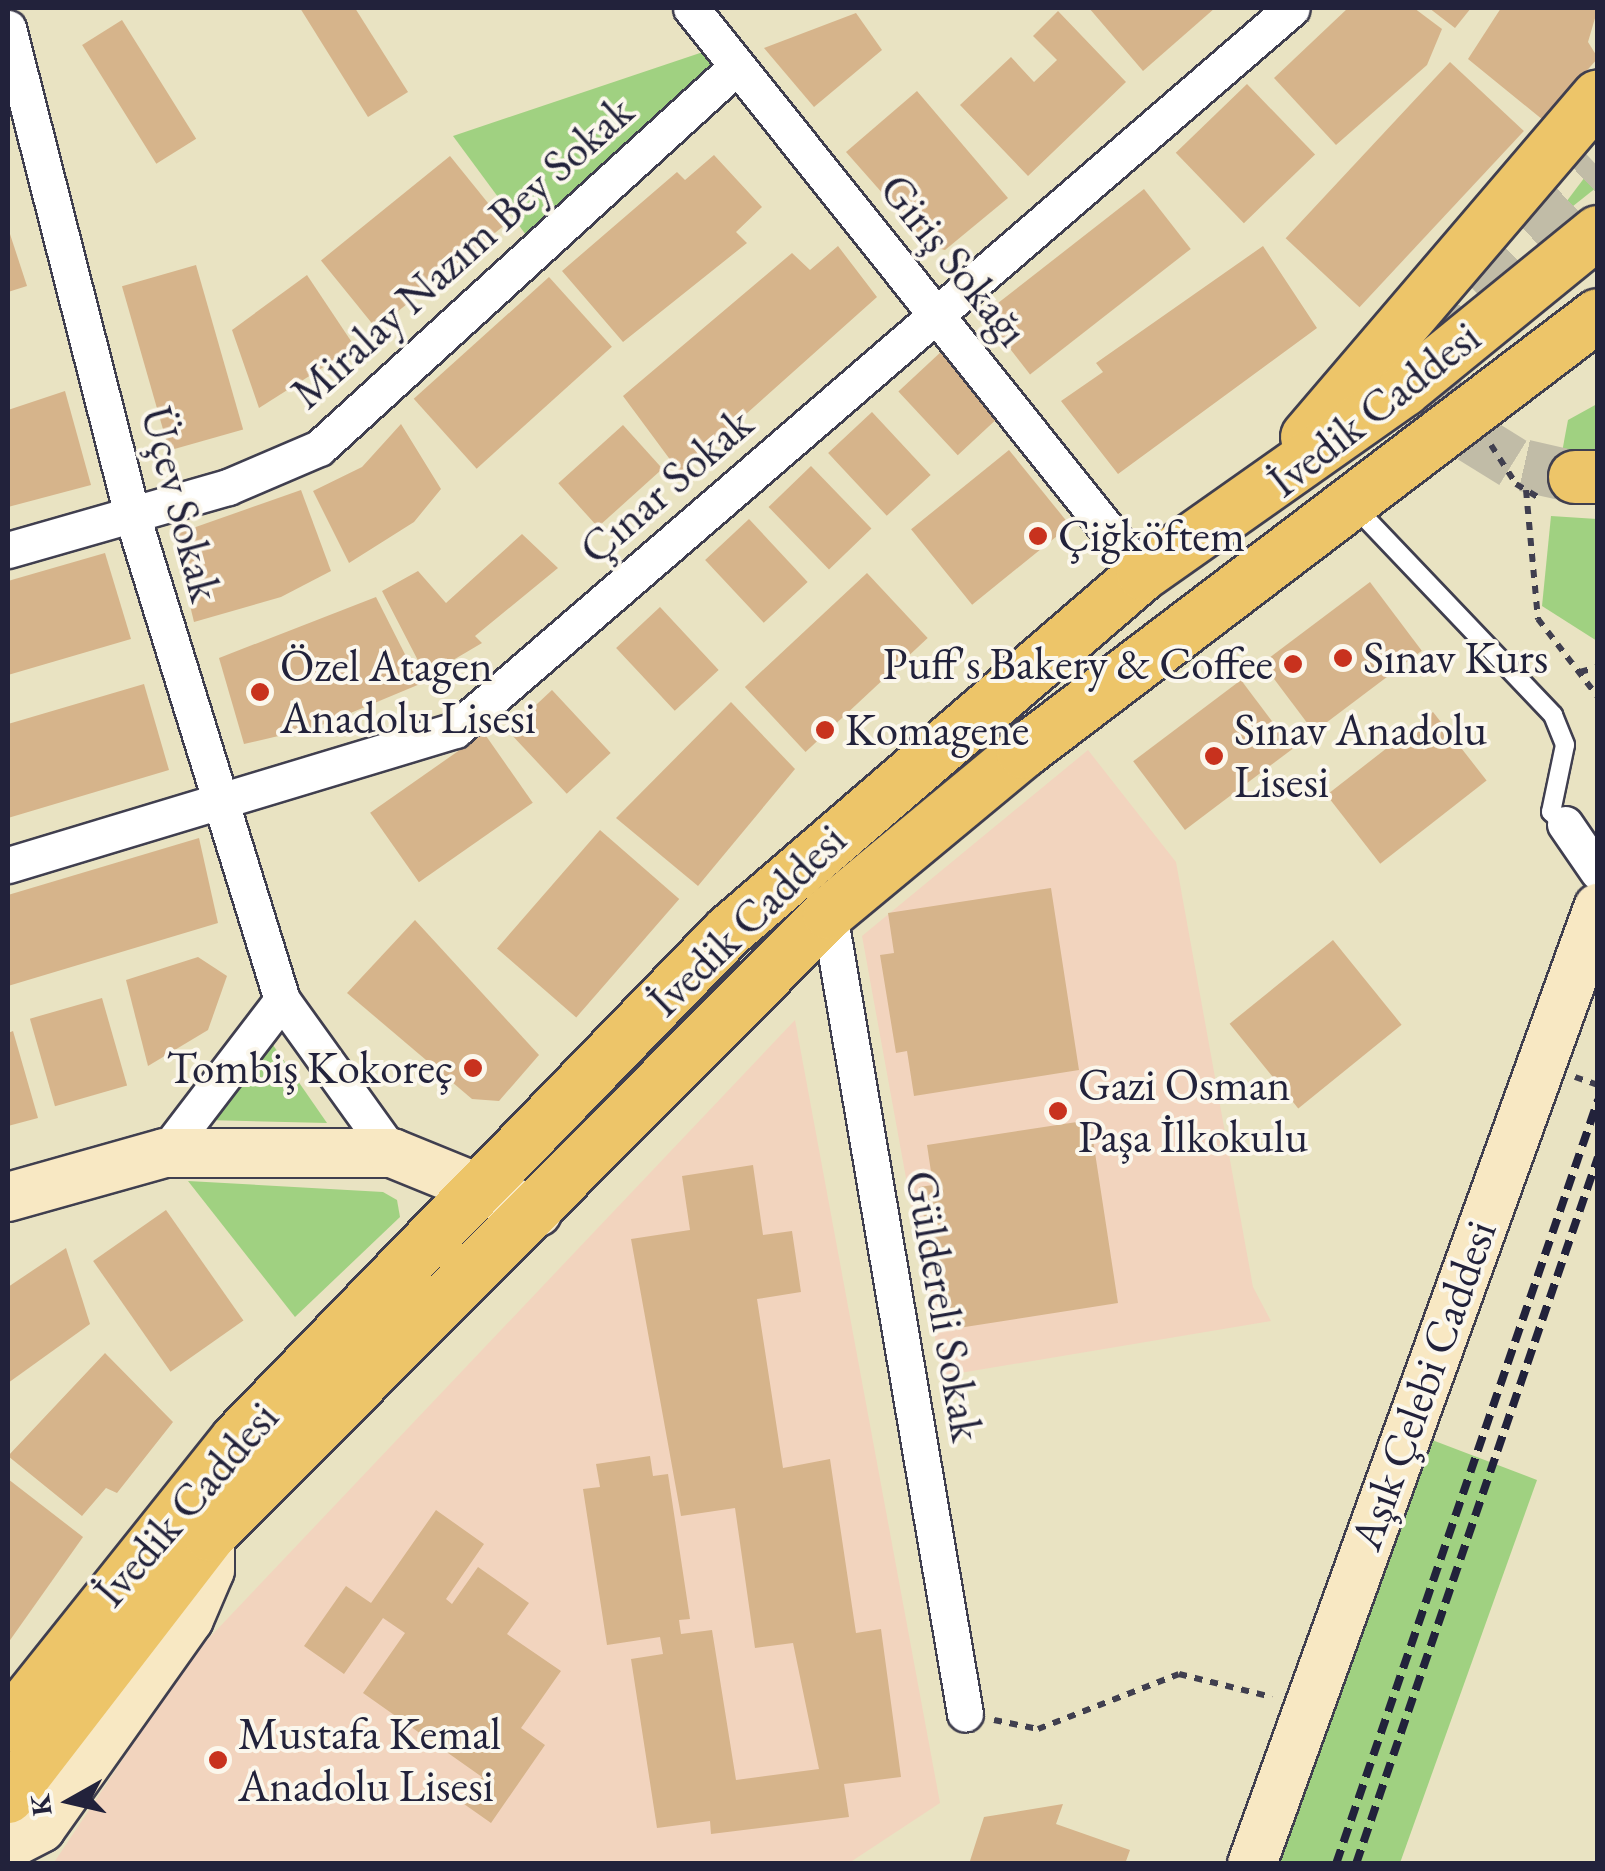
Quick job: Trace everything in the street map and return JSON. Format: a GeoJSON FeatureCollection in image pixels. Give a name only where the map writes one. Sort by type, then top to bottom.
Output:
{"type":"FeatureCollection","features":[{"type":"Feature","properties":{"kind":"main road"},"geometry":{"type":"LineString","coordinates":[[1245,509],[1598,96]]}},
{"type":"Feature","properties":{"kind":"main road","name":"İvedik Caddesi"},"geometry":{"type":"LineString","coordinates":[[8,1726],[238,1439],[479,1184],[729,932],[1143,574],[1245,509],[1598,232]]}},
{"type":"Feature","properties":{"kind":"main road","name":"İvedik Caddesi"},"geometry":{"type":"LineString","coordinates":[[8,1797],[210,1535],[537,1212],[828,913],[1023,752],[1598,314]]}},
{"type":"Feature","properties":{"kind":"street","name":"Giriş Sokağı"},"geometry":{"type":"LineString","coordinates":[[691,8],[726,57],[938,313],[1143,574]]}},
{"type":"Feature","properties":{"kind":"street","name":"Çınar Sokak"},"geometry":{"type":"LineString","coordinates":[[8,866],[455,730],[1292,8]]}},
{"type":"Feature","properties":{"kind":"street","name":"Üçev Sokak"},"geometry":{"type":"LineString","coordinates":[[8,28],[132,515],[217,804],[282,1000],[392,1153]]}},
{"type":"Feature","properties":{"kind":"street","name":"Miralay Nazım Bey Sokak"},"geometry":{"type":"LineString","coordinates":[[8,550],[132,515],[319,448],[726,57]]}},
{"type":"Feature","properties":{"kind":"street"},"geometry":{"type":"LineString","coordinates":[[1565,824],[1598,872]]}},
{"type":"Feature","properties":{"kind":"street","name":"Aşık Çelebi Caddesi"},"geometry":{"type":"LineString","coordinates":[[1252,1864],[1598,908]]}},
{"type":"Feature","properties":{"kind":"street","name":"Güldereli Sokak"},"geometry":{"type":"LineString","coordinates":[[828,913],[966,1714]]}},
{"type":"Feature","properties":{"kind":"street"},"geometry":{"type":"LineString","coordinates":[[165,1153],[282,1000]]}},
{"type":"Feature","properties":{"kind":"street"},"geometry":{"type":"LineString","coordinates":[[8,1197],[165,1153],[392,1153],[479,1184],[537,1212]]}},
{"type":"Feature","properties":{"kind":"street","name":"İvedik Caddesi"},"geometry":{"type":"LineString","coordinates":[[8,1845],[40,1828],[190,1619],[207,1581],[210,1535]]}},
{"type":"Feature","properties":{"kind":"lane"},"geometry":{"type":"LineString","coordinates":[[1353,504],[1553,715],[1566,745],[1551,812],[1565,824]]}},
{"type":"Feature","properties":{"kind":"path"},"geometry":{"type":"LineString","coordinates":[[1526,490],[1538,620],[1598,696]]}},
{"type":"Feature","properties":{"kind":"path"},"geometry":{"type":"LineString","coordinates":[[1580,672],[1598,668]]}},
{"type":"Feature","properties":{"kind":"path"},"geometry":{"type":"LineString","coordinates":[[966,1714],[1038,1729],[1179,1674],[1282,1699]]}},
{"type":"Feature","properties":{"kind":"shaded area","name":"Gazi Osman Paşa İlkokulu"},"geometry":{"type":"Polygon","coordinates":[[[1088,750],[1176,862],[1253,1287],[1271,1321],[942,1376],[862,936],[1088,750]]]}},
{"type":"Feature","properties":{"kind":"shaded area"},"geometry":{"type":"Polygon","coordinates":[[[795,1020],[940,1803],[849,1863],[53,1864],[191,1657],[795,1020]]]}},
{"type":"Feature","properties":{"kind":"green space"},"geometry":{"type":"Polygon","coordinates":[[[703,52],[716,73],[526,235],[453,136],[703,52]]]}},
{"type":"Feature","properties":{"kind":"green space"},"geometry":{"type":"Polygon","coordinates":[[[1597,161],[1597,187],[1548,226],[1597,161]]]}},
{"type":"Feature","properties":{"kind":"green space"},"geometry":{"type":"Polygon","coordinates":[[[1597,404],[1597,450],[1560,463],[1568,420],[1597,404]]]}},
{"type":"Feature","properties":{"kind":"green space"},"geometry":{"type":"Polygon","coordinates":[[[1551,516],[1597,519],[1597,641],[1542,606],[1551,516]]]}},
{"type":"Feature","properties":{"kind":"green space"},"geometry":{"type":"Polygon","coordinates":[[[273,1045],[327,1123],[205,1120],[273,1045]]]}},
{"type":"Feature","properties":{"kind":"green space"},"geometry":{"type":"Polygon","coordinates":[[[188,1181],[383,1192],[397,1200],[400,1217],[295,1317],[188,1181]]]}},
{"type":"Feature","properties":{"kind":"green space"},"geometry":{"type":"Polygon","coordinates":[[[1419,1435],[1537,1480],[1400,1863],[1275,1864],[1419,1435]]]}},
{"type":"Feature","properties":{"kind":"building"},"geometry":{"type":"Polygon","coordinates":[[[300,8],[355,8],[408,92],[368,117],[300,8]]]}},
{"type":"Feature","properties":{"kind":"building"},"geometry":{"type":"Polygon","coordinates":[[[1089,8],[1215,8],[1143,71],[1089,8]]]}},
{"type":"Feature","properties":{"kind":"building"},"geometry":{"type":"Polygon","coordinates":[[[1348,8],[1414,8],[1442,29],[1427,65],[1336,145],[1274,78],[1348,8]]]}},
{"type":"Feature","properties":{"kind":"building"},"geometry":{"type":"Polygon","coordinates":[[[1429,8],[1471,8],[1455,28],[1429,8]]]}},
{"type":"Feature","properties":{"kind":"building"},"geometry":{"type":"Polygon","coordinates":[[[1501,8],[1598,8],[1588,42],[1598,58],[1543,120],[1468,59],[1501,8]]]}},
{"type":"Feature","properties":{"kind":"building"},"geometry":{"type":"Polygon","coordinates":[[[1058,11],[1126,82],[1028,176],[960,105],[1011,57],[1034,82],[1057,60],[1033,36],[1058,11]]]}},
{"type":"Feature","properties":{"kind":"building"},"geometry":{"type":"Polygon","coordinates":[[[856,13],[882,50],[814,107],[764,48],[856,13]]]}},
{"type":"Feature","properties":{"kind":"building"},"geometry":{"type":"Polygon","coordinates":[[[122,20],[196,139],[156,164],[82,45],[122,20]]]}},
{"type":"Feature","properties":{"kind":"building"},"geometry":{"type":"Polygon","coordinates":[[[1450,62],[1524,131],[1360,307],[1286,238],[1450,62]]]}},
{"type":"Feature","properties":{"kind":"building"},"geometry":{"type":"Polygon","coordinates":[[[1247,84],[1315,154],[1244,223],[1176,153],[1247,84]]]}},
{"type":"Feature","properties":{"kind":"building"},"geometry":{"type":"Polygon","coordinates":[[[917,91],[1008,198],[945,250],[929,246],[846,152],[917,91]]]}},
{"type":"Feature","properties":{"kind":"building"},"geometry":{"type":"Polygon","coordinates":[[[714,155],[762,207],[736,232],[747,243],[623,342],[562,271],[677,172],[685,180],[714,155]]]}},
{"type":"Feature","properties":{"kind":"building"},"geometry":{"type":"Polygon","coordinates":[[[450,156],[505,224],[376,329],[321,260],[450,156]]]}},
{"type":"Feature","properties":{"kind":"building"},"geometry":{"type":"Polygon","coordinates":[[[1144,189],[1191,249],[1030,374],[983,315],[1144,189]]]}},
{"type":"Feature","properties":{"kind":"building"},"geometry":{"type":"Polygon","coordinates":[[[8,228],[27,286],[8,292],[8,228]]]}},
{"type":"Feature","properties":{"kind":"building"},"geometry":{"type":"Polygon","coordinates":[[[838,246],[877,297],[680,473],[623,396],[792,253],[810,270],[838,246]]]}},
{"type":"Feature","properties":{"kind":"building"},"geometry":{"type":"Polygon","coordinates":[[[1263,246],[1317,328],[1118,474],[1061,401],[1103,372],[1096,363],[1263,246]]]}},
{"type":"Feature","properties":{"kind":"building"},"geometry":{"type":"Polygon","coordinates":[[[196,265],[243,429],[169,451],[122,286],[196,265]]]}},
{"type":"Feature","properties":{"kind":"building"},"geometry":{"type":"Polygon","coordinates":[[[307,275],[355,347],[259,408],[232,330],[307,275]]]}},
{"type":"Feature","properties":{"kind":"building"},"geometry":{"type":"Polygon","coordinates":[[[549,277],[612,347],[477,469],[414,399],[549,277]]]}},
{"type":"Feature","properties":{"kind":"building"},"geometry":{"type":"Polygon","coordinates":[[[943,350],[1002,414],[958,455],[898,392],[943,350]]]}},
{"type":"Feature","properties":{"kind":"building"},"geometry":{"type":"Polygon","coordinates":[[[65,391],[91,485],[8,507],[8,410],[65,391]]]}},
{"type":"Feature","properties":{"kind":"building"},"geometry":{"type":"Polygon","coordinates":[[[872,412],[931,475],[887,516],[828,453],[872,412]]]}},
{"type":"Feature","properties":{"kind":"building"},"geometry":{"type":"Polygon","coordinates":[[[401,424],[441,489],[414,522],[349,563],[313,491],[362,467],[401,424]]]}},
{"type":"Feature","properties":{"kind":"building"},"geometry":{"type":"Polygon","coordinates":[[[623,425],[662,469],[598,527],[558,483],[623,425]]]}},
{"type":"Feature","properties":{"kind":"building"},"geometry":{"type":"Polygon","coordinates":[[[1009,450],[1070,525],[972,605],[911,529],[1009,450]]]}},
{"type":"Feature","properties":{"kind":"building"},"geometry":{"type":"Polygon","coordinates":[[[811,466],[871,529],[829,570],[769,507],[811,466]]]}},
{"type":"Feature","properties":{"kind":"building"},"geometry":{"type":"Polygon","coordinates":[[[301,490],[331,571],[281,597],[194,622],[173,535],[301,490]]]}},
{"type":"Feature","properties":{"kind":"building"},"geometry":{"type":"Polygon","coordinates":[[[749,519],[808,582],[764,623],[705,560],[749,519]]]}},
{"type":"Feature","properties":{"kind":"building"},"geometry":{"type":"Polygon","coordinates":[[[522,534],[558,568],[475,636],[482,643],[426,676],[382,591],[418,571],[446,603],[522,534]]]}},
{"type":"Feature","properties":{"kind":"building"},"geometry":{"type":"Polygon","coordinates":[[[105,553],[131,639],[8,675],[8,581],[105,553]]]}},
{"type":"Feature","properties":{"kind":"building"},"geometry":{"type":"Polygon","coordinates":[[[867,573],[928,638],[806,752],[745,687],[867,573]]]}},
{"type":"Feature","properties":{"kind":"building","name":"Sınav Kurs"},"geometry":{"type":"Polygon","coordinates":[[[1370,582],[1422,651],[1314,732],[1262,663],[1370,582]]]}},
{"type":"Feature","properties":{"kind":"building"},"geometry":{"type":"Polygon","coordinates":[[[376,597],[420,684],[317,727],[244,744],[219,658],[376,597]]]}},
{"type":"Feature","properties":{"kind":"building"},"geometry":{"type":"Polygon","coordinates":[[[660,607],[719,670],[675,711],[616,648],[660,607]]]}},
{"type":"Feature","properties":{"kind":"building","name":"Sınav Anadolu Lisesi"},"geometry":{"type":"Polygon","coordinates":[[[1241,680],[1293,749],[1185,830],[1133,761],[1241,680]]]}},
{"type":"Feature","properties":{"kind":"building"},"geometry":{"type":"Polygon","coordinates":[[[144,684],[169,770],[8,818],[8,724],[144,684]]]}},
{"type":"Feature","properties":{"kind":"building"},"geometry":{"type":"Polygon","coordinates":[[[552,690],[611,753],[567,794],[508,731],[552,690]]]}},
{"type":"Feature","properties":{"kind":"building"},"geometry":{"type":"Polygon","coordinates":[[[731,702],[795,769],[698,886],[616,818],[731,702]]]}},
{"type":"Feature","properties":{"kind":"building"},"geometry":{"type":"Polygon","coordinates":[[[1433,712],[1487,781],[1380,864],[1327,795],[1433,712]]]}},
{"type":"Feature","properties":{"kind":"building"},"geometry":{"type":"Polygon","coordinates":[[[484,733],[533,803],[419,882],[370,813],[484,733]]]}},
{"type":"Feature","properties":{"kind":"building"},"geometry":{"type":"Polygon","coordinates":[[[600,830],[679,899],[576,1017],[497,948],[600,830]]]}},
{"type":"Feature","properties":{"kind":"building"},"geometry":{"type":"Polygon","coordinates":[[[199,838],[218,923],[8,986],[8,895],[199,838]]]}},
{"type":"Feature","properties":{"kind":"building"},"geometry":{"type":"Polygon","coordinates":[[[1051,888],[1079,1070],[914,1096],[907,1051],[896,1053],[880,955],[894,953],[888,913],[1051,888]]]}},
{"type":"Feature","properties":{"kind":"building"},"geometry":{"type":"Polygon","coordinates":[[[415,920],[539,1055],[499,1101],[472,1099],[347,993],[415,920]]]}},
{"type":"Feature","properties":{"kind":"building"},"geometry":{"type":"Polygon","coordinates":[[[1333,940],[1402,1025],[1298,1108],[1230,1024],[1333,940]]]}},
{"type":"Feature","properties":{"kind":"building"},"geometry":{"type":"Polygon","coordinates":[[[198,957],[227,976],[208,1030],[148,1066],[126,980],[198,957]]]}},
{"type":"Feature","properties":{"kind":"building"},"geometry":{"type":"Polygon","coordinates":[[[102,998],[127,1085],[55,1106],[30,1019],[102,998]]]}},
{"type":"Feature","properties":{"kind":"building"},"geometry":{"type":"Polygon","coordinates":[[[13,1031],[38,1118],[8,1126],[8,1033],[13,1031]]]}},
{"type":"Feature","properties":{"kind":"building"},"geometry":{"type":"Polygon","coordinates":[[[1090,1120],[1118,1303],[952,1329],[946,1284],[935,1286],[919,1187],[933,1185],[927,1145],[1090,1120]]]}},
{"type":"Feature","properties":{"kind":"building"},"geometry":{"type":"Polygon","coordinates":[[[753,1165],[763,1235],[792,1231],[801,1292],[757,1299],[783,1468],[830,1459],[856,1633],[881,1629],[901,1777],[844,1784],[849,1817],[711,1834],[710,1821],[657,1828],[631,1659],[663,1654],[660,1637],[607,1645],[583,1489],[600,1487],[596,1464],[650,1456],[653,1476],[668,1474],[690,1619],[679,1620],[681,1634],[712,1630],[736,1780],[819,1769],[793,1643],[755,1648],[735,1508],[681,1516],[631,1239],[690,1230],[682,1176],[753,1165]]]}},
{"type":"Feature","properties":{"kind":"building"},"geometry":{"type":"Polygon","coordinates":[[[166,1210],[243,1321],[171,1372],[93,1261],[166,1210]]]}},
{"type":"Feature","properties":{"kind":"building"},"geometry":{"type":"Polygon","coordinates":[[[66,1248],[90,1324],[8,1383],[8,1287],[66,1248]]]}},
{"type":"Feature","properties":{"kind":"building"},"geometry":{"type":"Polygon","coordinates":[[[105,1353],[173,1422],[117,1493],[106,1488],[82,1516],[8,1456],[105,1353]]]}},
{"type":"Feature","properties":{"kind":"building"},"geometry":{"type":"Polygon","coordinates":[[[8,1479],[83,1537],[8,1643],[8,1479]]]}},
{"type":"Feature","properties":{"kind":"building"},"geometry":{"type":"Polygon","coordinates":[[[436,1510],[484,1544],[446,1599],[452,1604],[478,1567],[529,1603],[507,1634],[561,1671],[521,1728],[545,1745],[491,1823],[464,1804],[482,1777],[363,1693],[405,1633],[383,1618],[344,1674],[304,1646],[346,1586],[371,1603],[436,1510]]]}},
{"type":"Feature","properties":{"kind":"building"},"geometry":{"type":"Polygon","coordinates":[[[1063,1804],[1056,1824],[1130,1850],[1125,1864],[969,1864],[984,1817],[1063,1804]]]}},
{"type":"Feature","properties":{"kind":"tunnel"},"geometry":{"type":"LineString","coordinates":[[1575,477],[1513,463],[1471,437],[1436,391],[1433,350],[1471,287],[1598,167]]}},
{"type":"Feature","properties":{"kind":"railway"},"geometry":{"type":"LineString","coordinates":[[1336,1864],[1598,1100]]}},
{"type":"Feature","properties":{"kind":"railway"},"geometry":{"type":"LineString","coordinates":[[1356,1864],[1598,1157]]}},
{"type":"Feature","properties":{"kind":"place","name":"Çiğköftem"},"geometry":{"type":"Point","coordinates":[1038,536]}},
{"type":"Feature","properties":{"kind":"place","name":"Sınav Kurs"},"geometry":{"type":"Point","coordinates":[1343,658]}},
{"type":"Feature","properties":{"kind":"place","name":"Puff's Bakery & Coffee"},"geometry":{"type":"Point","coordinates":[1293,664]}},
{"type":"Feature","properties":{"kind":"place","name":"Özel Atagen Anadolu Lisesi"},"geometry":{"type":"Point","coordinates":[260,692]}},
{"type":"Feature","properties":{"kind":"place","name":"Komagene"},"geometry":{"type":"Point","coordinates":[825,730]}},
{"type":"Feature","properties":{"kind":"place","name":"Sınav Anadolu Lisesi"},"geometry":{"type":"Point","coordinates":[1214,756]}},
{"type":"Feature","properties":{"kind":"place","name":"Tombiş Kokoreç"},"geometry":{"type":"Point","coordinates":[473,1068]}},
{"type":"Feature","properties":{"kind":"place","name":"Gazi Osman Paşa İlkokulu"},"geometry":{"type":"Point","coordinates":[1058,1111]}},
{"type":"Feature","properties":{"kind":"place","name":"Mustafa Kemal Anadolu Lisesi"},"geometry":{"type":"Point","coordinates":[218,1760]}}]}
